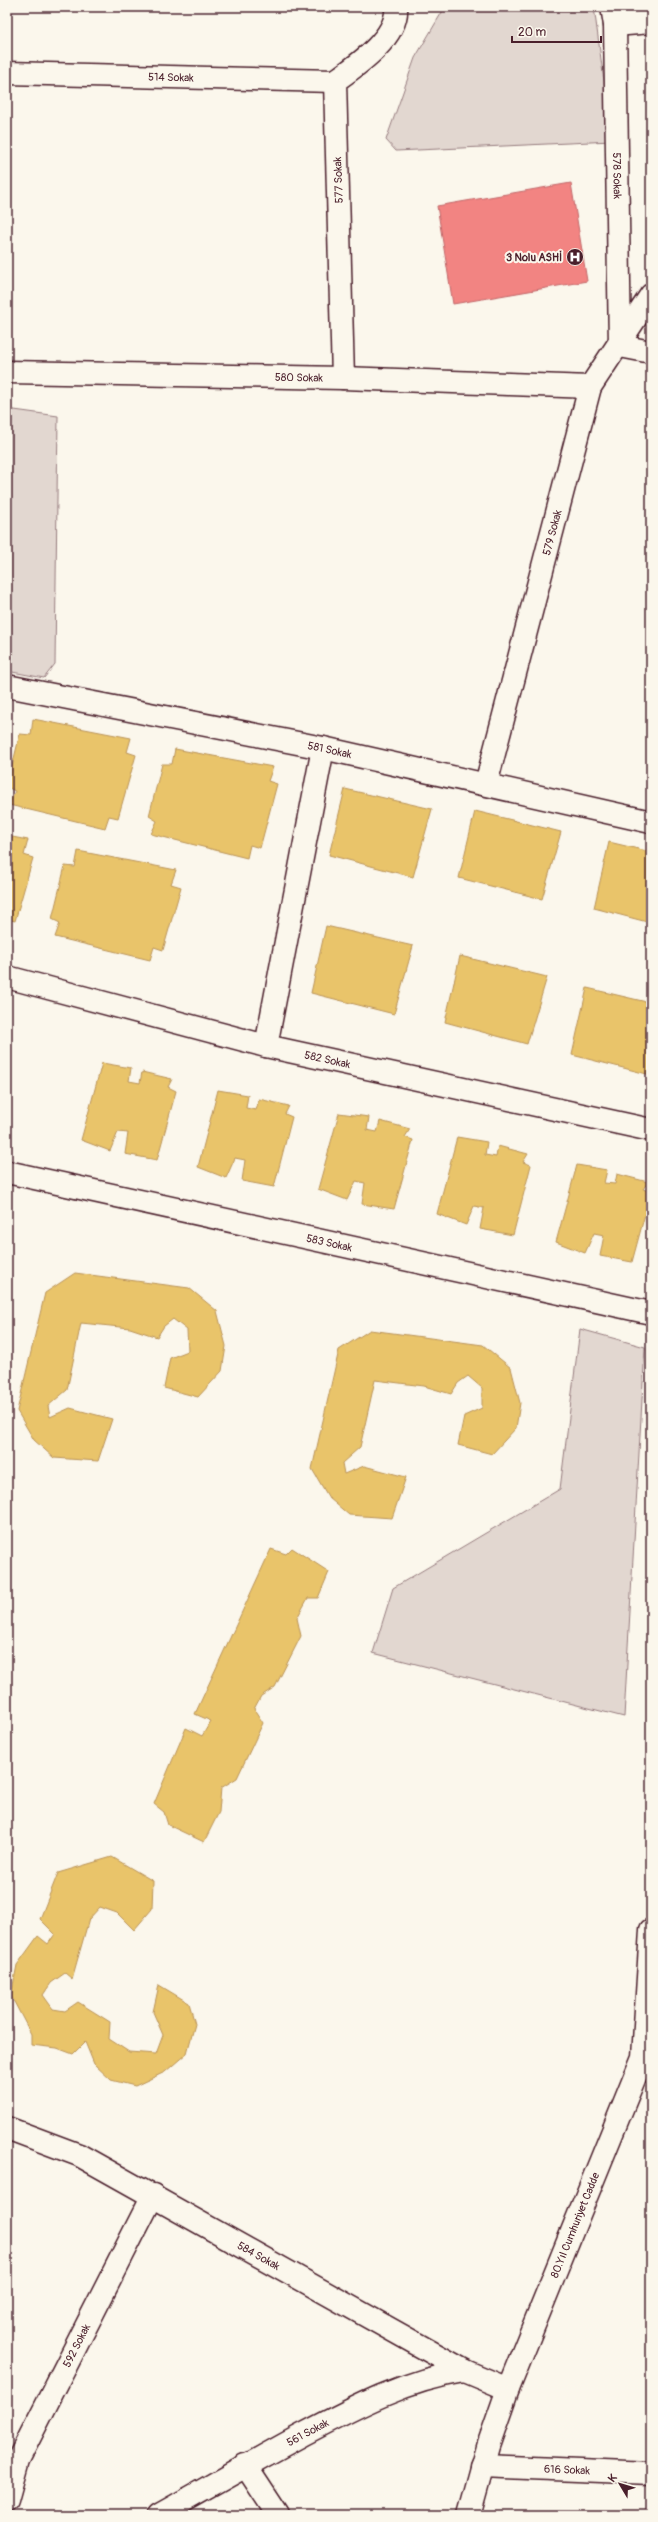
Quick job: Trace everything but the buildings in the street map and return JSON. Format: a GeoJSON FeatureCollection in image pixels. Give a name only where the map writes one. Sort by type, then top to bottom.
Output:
{"type":"FeatureCollection","features":[{"type":"Feature","properties":{"kind":"street"},"geometry":{"type":"LineString","coordinates":[[335,81],[367,58],[385,38],[397,14],[396,7]]}},
{"type":"Feature","properties":{"kind":"street"},"geometry":{"type":"LineString","coordinates":[[614,16],[651,22]]}},
{"type":"Feature","properties":{"kind":"street","name":"578 Sokak"},"geometry":{"type":"LineString","coordinates":[[614,16],[620,346]]}},
{"type":"Feature","properties":{"kind":"street","name":"514 Sokak"},"geometry":{"type":"LineString","coordinates":[[7,73],[335,81]]}},
{"type":"Feature","properties":{"kind":"street","name":"577 Sokak"},"geometry":{"type":"LineString","coordinates":[[335,81],[343,378]]}},
{"type":"Feature","properties":{"kind":"street","name":"579 Sokak"},"geometry":{"type":"LineString","coordinates":[[486,784],[590,387],[620,346],[651,295]]}},
{"type":"Feature","properties":{"kind":"street"},"geometry":{"type":"LineString","coordinates":[[620,346],[651,352]]}},
{"type":"Feature","properties":{"kind":"street","name":"580 Sokak"},"geometry":{"type":"LineString","coordinates":[[7,372],[343,378],[590,387]]}},
{"type":"Feature","properties":{"kind":"street","name":"581 Sokak"},"geometry":{"type":"LineString","coordinates":[[7,686],[323,748],[651,822]]}},
{"type":"Feature","properties":{"kind":"street"},"geometry":{"type":"LineString","coordinates":[[266,1046],[323,748]]}},
{"type":"Feature","properties":{"kind":"street","name":"582 Sokak"},"geometry":{"type":"LineString","coordinates":[[7,977],[266,1046],[651,1130]]}},
{"type":"Feature","properties":{"kind":"street","name":"583 Sokak"},"geometry":{"type":"LineString","coordinates":[[7,1172],[651,1313]]}},
{"type":"Feature","properties":{"kind":"street","name":"80.Yıl Cumhuriyet Cadde"},"geometry":{"type":"LineString","coordinates":[[469,2515],[482,2466],[508,2389],[647,2057],[651,1930]]}},
{"type":"Feature","properties":{"kind":"street","name":"584 Sokak"},"geometry":{"type":"LineString","coordinates":[[7,2128],[79,2155],[153,2195],[465,2371],[508,2389]]}},
{"type":"Feature","properties":{"kind":"street","name":"592 Sokak"},"geometry":{"type":"LineString","coordinates":[[7,2500],[18,2460],[153,2195]]}},
{"type":"Feature","properties":{"kind":"street","name":"561 Sokak"},"geometry":{"type":"LineString","coordinates":[[159,2515],[245,2465],[364,2402],[419,2380],[465,2371]]}},
{"type":"Feature","properties":{"kind":"street"},"geometry":{"type":"LineString","coordinates":[[245,2465],[278,2515]]}},
{"type":"Feature","properties":{"kind":"street","name":"616 Sokak"},"geometry":{"type":"LineString","coordinates":[[482,2466],[651,2473]]}},
{"type":"Feature","properties":{"kind":"shaded area"},"geometry":{"type":"Polygon","coordinates":[[[445,7],[594,7],[612,141],[396,151],[386,140],[415,58],[445,7]]]}},
{"type":"Feature","properties":{"kind":"shaded area"},"geometry":{"type":"Polygon","coordinates":[[[7,409],[58,416],[55,664],[44,678],[7,671],[7,409]]]}},
{"type":"Feature","properties":{"kind":"shaded area"},"geometry":{"type":"Polygon","coordinates":[[[580,1329],[645,1347],[624,1717],[373,1653],[393,1588],[560,1489],[580,1329]]]}},
{"type":"Feature","properties":{"kind":"place","name":"3 Nolu ASHİ"},"geometry":{"type":"Point","coordinates":[575,257]}}]}
